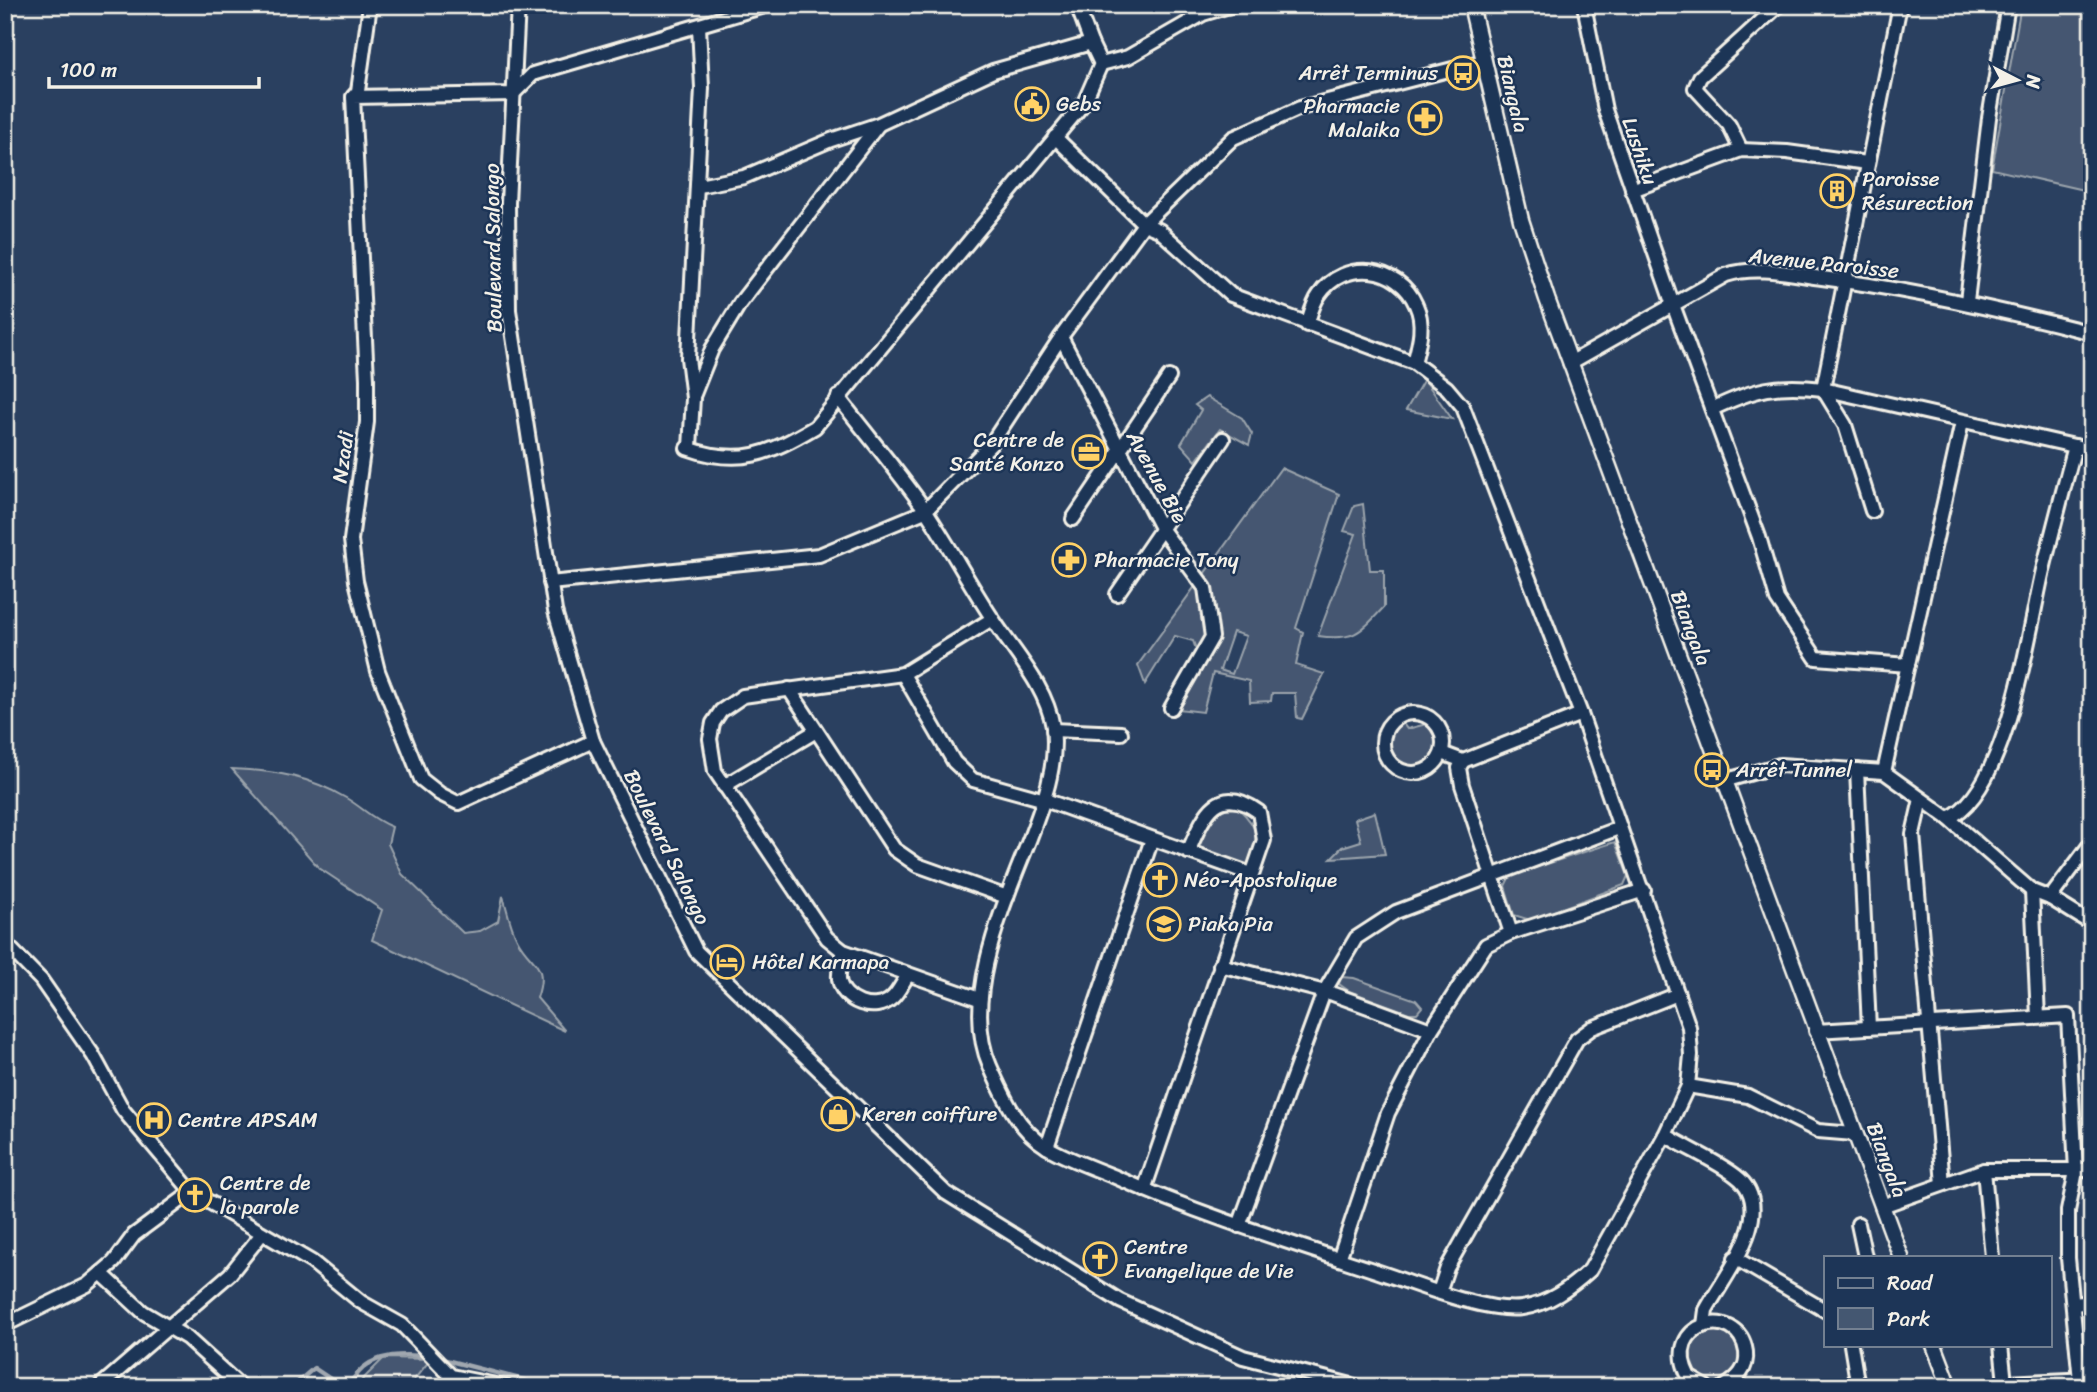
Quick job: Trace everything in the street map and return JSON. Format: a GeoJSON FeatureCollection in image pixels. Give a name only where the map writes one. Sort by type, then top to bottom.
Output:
{"type":"FeatureCollection","features":[{"type":"Feature","properties":{"kind":"street"},"geometry":{"type":"LineString","coordinates":[[353,97],[358,91],[370,5]]}},
{"type":"Feature","properties":{"kind":"street","name":"Boulevard Salongo"},"geometry":{"type":"LineString","coordinates":[[518,5],[513,94],[509,310],[550,583],[583,713],[593,741],[696,951],[940,1188],[1120,1301],[1243,1357],[1360,1387]]}},
{"type":"Feature","properties":{"kind":"street"},"geometry":{"type":"LineString","coordinates":[[353,97],[513,94],[533,74],[699,26],[743,9],[768,5]]}},
{"type":"Feature","properties":{"kind":"street"},"geometry":{"type":"LineString","coordinates":[[699,26],[702,88],[688,358],[692,398],[688,448],[734,459],[769,452],[815,428],[1084,103],[1101,64],[1077,5]]}},
{"type":"Feature","properties":{"kind":"street"},"geometry":{"type":"LineString","coordinates":[[1101,64],[1128,57],[1203,13],[1233,5]]}},
{"type":"Feature","properties":{"kind":"street","name":"Biangala"},"geometry":{"type":"LineString","coordinates":[[1471,5],[1521,220],[1570,363],[1727,780],[1816,1031],[1901,1256]]}},
{"type":"Feature","properties":{"kind":"street","name":"Lushiku"},"geometry":{"type":"LineString","coordinates":[[1584,5],[1605,110],[1672,305],[1759,537],[1777,598],[1812,655],[1820,659],[1908,665]]}},
{"type":"Feature","properties":{"kind":"street"},"geometry":{"type":"LineString","coordinates":[[1741,150],[1729,125],[1695,88],[1708,70],[1779,5]]}},
{"type":"Feature","properties":{"kind":"street"},"geometry":{"type":"LineString","coordinates":[[1872,511],[1845,425],[1823,389],[1900,5]]}},
{"type":"Feature","properties":{"kind":"street"},"geometry":{"type":"LineString","coordinates":[[1967,301],[1989,118],[2008,5]]}},
{"type":"Feature","properties":{"kind":"street"},"geometry":{"type":"LineString","coordinates":[[699,186],[744,177],[831,139],[879,124],[993,71],[1091,43]]}},
{"type":"Feature","properties":{"kind":"street"},"geometry":{"type":"LineString","coordinates":[[550,583],[820,555],[925,511],[991,444],[1061,337],[1144,224],[1233,138],[1300,108],[1484,61]]}},
{"type":"Feature","properties":{"kind":"street","name":"Nzadi"},"geometry":{"type":"LineString","coordinates":[[353,97],[367,398],[351,540],[356,581],[378,671],[421,779],[440,794],[458,803],[593,741]]}},
{"type":"Feature","properties":{"kind":"street"},"geometry":{"type":"LineString","coordinates":[[692,398],[712,349],[740,303],[879,124]]}},
{"type":"Feature","properties":{"kind":"street"},"geometry":{"type":"LineString","coordinates":[[838,397],[925,511],[992,619],[1042,692],[1053,730],[1053,757],[1045,800],[1007,897],[979,999],[987,1061],[1007,1104],[1028,1131],[1046,1147],[1144,1190],[1239,1226],[1439,1292],[1501,1309],[1539,1304],[1572,1286],[1590,1270],[1665,1135],[1688,1086],[1691,1055],[1689,1027],[1644,890],[1619,828],[1581,714],[1463,407],[1447,388],[1414,363],[1231,295],[1159,230],[1144,224],[1055,137]]}},
{"type":"Feature","properties":{"kind":"street"},"geometry":{"type":"LineString","coordinates":[[1632,190],[1741,150],[1787,152],[1867,163]]}},
{"type":"Feature","properties":{"kind":"street"},"geometry":{"type":"LineString","coordinates":[[1307,325],[1318,296],[1328,284],[1355,270],[1376,270],[1395,279],[1409,291],[1417,307],[1420,338],[1414,363]]}},
{"type":"Feature","properties":{"kind":"street","name":"Avenue Paroisse"},"geometry":{"type":"LineString","coordinates":[[1570,363],[1735,272],[1777,272],[1967,301],[2092,332]]}},
{"type":"Feature","properties":{"kind":"street","name":"Avenue Bie"},"geometry":{"type":"LineString","coordinates":[[1061,337],[1161,528],[1205,588],[1211,614],[1212,637],[1171,708]]}},
{"type":"Feature","properties":{"kind":"street"},"geometry":{"type":"LineString","coordinates":[[1073,519],[1118,447],[1169,377]]}},
{"type":"Feature","properties":{"kind":"street"},"geometry":{"type":"LineString","coordinates":[[1712,409],[1741,395],[1780,385],[1823,389],[2092,450]]}},
{"type":"Feature","properties":{"kind":"street"},"geometry":{"type":"LineString","coordinates":[[1884,772],[1962,422]]}},
{"type":"Feature","properties":{"kind":"street"},"geometry":{"type":"LineString","coordinates":[[1116,594],[1223,439]]}},
{"type":"Feature","properties":{"kind":"street"},"geometry":{"type":"LineString","coordinates":[[1948,818],[1961,813],[1980,783],[2005,729],[2017,692],[2042,571],[2075,446]]}},
{"type":"Feature","properties":{"kind":"street"},"geometry":{"type":"LineString","coordinates":[[979,999],[843,951],[828,938],[724,786],[710,756],[713,723],[721,711],[743,696],[903,674],[992,619]]}},
{"type":"Feature","properties":{"kind":"street"},"geometry":{"type":"LineString","coordinates":[[903,674],[954,762],[973,780],[1045,800],[1251,874]]}},
{"type":"Feature","properties":{"kind":"street"},"geometry":{"type":"LineString","coordinates":[[789,689],[894,849],[905,860],[1007,897]]}},
{"type":"Feature","properties":{"kind":"street"},"geometry":{"type":"LineString","coordinates":[[1406,713],[1419,713],[1431,718],[1439,728],[1443,740],[1442,753],[1435,764],[1425,772],[1400,772],[1390,764],[1383,753],[1382,740],[1386,727],[1395,718],[1406,713]]}},
{"type":"Feature","properties":{"kind":"street"},"geometry":{"type":"LineString","coordinates":[[1511,933],[1462,785],[1459,768],[1463,761],[1581,714]]}},
{"type":"Feature","properties":{"kind":"street"},"geometry":{"type":"LineString","coordinates":[[1053,730],[1121,733]]}},
{"type":"Feature","properties":{"kind":"street"},"geometry":{"type":"LineString","coordinates":[[724,786],[816,731]]}},
{"type":"Feature","properties":{"kind":"street"},"geometry":{"type":"LineString","coordinates":[[1442,753],[1463,761]]}},
{"type":"Feature","properties":{"kind":"street"},"geometry":{"type":"LineString","coordinates":[[1727,780],[1780,765],[1884,772],[1948,818],[2032,891],[2050,898],[2092,924]]}},
{"type":"Feature","properties":{"kind":"street"},"geometry":{"type":"LineString","coordinates":[[1857,769],[1869,1028]]}},
{"type":"Feature","properties":{"kind":"street"},"geometry":{"type":"LineString","coordinates":[[1921,799],[1913,834],[1943,1184]]}},
{"type":"Feature","properties":{"kind":"street"},"geometry":{"type":"LineString","coordinates":[[1144,1190],[1264,840],[1259,812],[1249,805],[1233,800],[1216,802],[1205,813],[1188,852]]}},
{"type":"Feature","properties":{"kind":"street"},"geometry":{"type":"LineString","coordinates":[[1239,1226],[1324,992],[1356,938],[1396,912],[1619,828]]}},
{"type":"Feature","properties":{"kind":"street"},"geometry":{"type":"LineString","coordinates":[[1046,1147],[1152,839]]}},
{"type":"Feature","properties":{"kind":"street"},"geometry":{"type":"LineString","coordinates":[[2050,898],[2092,842]]}},
{"type":"Feature","properties":{"kind":"street"},"geometry":{"type":"LineString","coordinates":[[1339,1259],[1388,1113],[1432,1030],[1486,946],[1511,933],[1644,890]]}},
{"type":"Feature","properties":{"kind":"street"},"geometry":{"type":"LineString","coordinates":[[2032,891],[2038,1017]]}},
{"type":"Feature","properties":{"kind":"street"},"geometry":{"type":"LineString","coordinates":[[5,943],[41,980],[93,1055],[123,1110],[192,1192],[261,1235],[312,1262],[361,1302],[402,1325],[449,1381],[506,1387]]}},
{"type":"Feature","properties":{"kind":"street"},"geometry":{"type":"LineString","coordinates":[[843,951],[839,980],[855,1002],[869,1006],[883,1004],[893,998],[908,975]]}},
{"type":"Feature","properties":{"kind":"street"},"geometry":{"type":"LineString","coordinates":[[1220,965],[1324,992],[1432,1030]]}},
{"type":"Feature","properties":{"kind":"street"},"geometry":{"type":"LineString","coordinates":[[1439,1292],[1447,1268],[1577,1039],[1592,1028],[1678,994]]}},
{"type":"Feature","properties":{"kind":"street"},"geometry":{"type":"LineString","coordinates":[[1816,1031],[2068,1016],[2076,1171],[2068,1211],[2068,1258],[2086,1380],[2062,1384],[2005,1383],[1991,1387]]}},
{"type":"Feature","properties":{"kind":"street"},"geometry":{"type":"LineString","coordinates":[[1688,1086],[1748,1096],[1818,1132],[1854,1134]]}},
{"type":"Feature","properties":{"kind":"street"},"geometry":{"type":"LineString","coordinates":[[1665,1135],[1737,1177],[1749,1190],[1754,1217],[1706,1310],[1704,1325],[1685,1341],[1681,1353],[1689,1377],[1706,1387]]}},
{"type":"Feature","properties":{"kind":"street"},"geometry":{"type":"LineString","coordinates":[[1984,1170],[1992,1256]]}},
{"type":"Feature","properties":{"kind":"street"},"geometry":{"type":"LineString","coordinates":[[1882,1206],[1984,1170],[2092,1170]]}},
{"type":"Feature","properties":{"kind":"street"},"geometry":{"type":"LineString","coordinates":[[5,1325],[87,1285],[134,1235],[192,1192]]}},
{"type":"Feature","properties":{"kind":"street"},"geometry":{"type":"LineString","coordinates":[[1858,1224],[1865,1256]]}},
{"type":"Feature","properties":{"kind":"street"},"geometry":{"type":"LineString","coordinates":[[99,1387],[230,1273],[261,1235]]}},
{"type":"Feature","properties":{"kind":"street"},"geometry":{"type":"LineString","coordinates":[[1735,1258],[1824,1310]]}},
{"type":"Feature","properties":{"kind":"street"},"geometry":{"type":"LineString","coordinates":[[101,1273],[143,1312],[187,1338],[241,1387]]}},
{"type":"Feature","properties":{"kind":"street"},"geometry":{"type":"LineString","coordinates":[[2074,1304],[2092,1302]]}},
{"type":"Feature","properties":{"kind":"street"},"geometry":{"type":"LineString","coordinates":[[1704,1325],[1729,1326],[1739,1334],[1745,1346],[1743,1370],[1724,1387]]}},
{"type":"Feature","properties":{"kind":"street"},"geometry":{"type":"LineString","coordinates":[[1851,1346],[1858,1387]]}},
{"type":"Feature","properties":{"kind":"street"},"geometry":{"type":"LineString","coordinates":[[1934,1346],[1950,1387]]}},
{"type":"Feature","properties":{"kind":"street"},"geometry":{"type":"LineString","coordinates":[[2001,1346],[2005,1383]]}},
{"type":"Feature","properties":{"kind":"green space"},"geometry":{"type":"Polygon","coordinates":[[[2021,5],[2092,5],[2092,192],[1992,169],[2021,5]]]}},
{"type":"Feature","properties":{"kind":"green space"},"geometry":{"type":"Polygon","coordinates":[[[1424,379],[1452,419],[1406,410],[1424,379]]]}},
{"type":"Feature","properties":{"kind":"green space"},"geometry":{"type":"Polygon","coordinates":[[[1207,397],[1242,418],[1252,434],[1249,445],[1220,429],[1196,461],[1181,444],[1201,410],[1195,405],[1207,397]]]}},
{"type":"Feature","properties":{"kind":"green space"},"geometry":{"type":"Polygon","coordinates":[[[1281,468],[1339,494],[1296,628],[1303,632],[1296,665],[1324,674],[1302,719],[1297,718],[1295,693],[1272,693],[1271,701],[1250,702],[1249,681],[1213,673],[1203,712],[1178,709],[1202,666],[1193,641],[1175,636],[1145,684],[1138,665],[1281,468]],[[1233,632],[1220,670],[1232,674],[1246,636],[1233,632]]]}},
{"type":"Feature","properties":{"kind":"green space"},"geometry":{"type":"Polygon","coordinates":[[[1363,504],[1370,570],[1384,570],[1384,607],[1356,633],[1340,637],[1318,636],[1356,534],[1344,531],[1354,506],[1363,504]]]}},
{"type":"Feature","properties":{"kind":"green space"},"geometry":{"type":"Polygon","coordinates":[[[1425,717],[1434,721],[1443,736],[1440,754],[1428,769],[1420,773],[1403,765],[1389,753],[1385,737],[1393,720],[1401,721],[1407,729],[1423,725],[1425,717]]]}},
{"type":"Feature","properties":{"kind":"green space"},"geometry":{"type":"Polygon","coordinates":[[[232,769],[277,773],[318,784],[392,827],[388,844],[402,874],[463,933],[480,931],[498,921],[503,896],[517,939],[540,971],[537,998],[565,1031],[372,940],[382,910],[319,868],[232,769]]]}},
{"type":"Feature","properties":{"kind":"green space"},"geometry":{"type":"Polygon","coordinates":[[[1221,809],[1239,809],[1254,829],[1255,842],[1247,866],[1197,848],[1207,821],[1221,809]]]}},
{"type":"Feature","properties":{"kind":"green space"},"geometry":{"type":"Polygon","coordinates":[[[1375,812],[1385,854],[1331,858],[1342,847],[1361,841],[1355,819],[1375,812]]]}},
{"type":"Feature","properties":{"kind":"green space"},"geometry":{"type":"Polygon","coordinates":[[[1615,842],[1628,876],[1624,885],[1530,920],[1514,915],[1505,886],[1510,876],[1615,842]]]}},
{"type":"Feature","properties":{"kind":"green space"},"geometry":{"type":"Polygon","coordinates":[[[1341,977],[1354,978],[1416,1000],[1422,1007],[1417,1013],[1409,1013],[1349,991],[1339,984],[1341,977]]]}},
{"type":"Feature","properties":{"kind":"green space"},"geometry":{"type":"Polygon","coordinates":[[[1714,1330],[1724,1332],[1732,1338],[1738,1346],[1738,1366],[1732,1374],[1724,1380],[1714,1382],[1704,1380],[1696,1374],[1690,1366],[1688,1356],[1690,1346],[1696,1338],[1704,1332],[1714,1330]]]}},
{"type":"Feature","properties":{"kind":"green space"},"geometry":{"type":"Polygon","coordinates":[[[384,1358],[431,1359],[408,1387],[355,1387],[384,1358]]]}},
{"type":"Feature","properties":{"kind":"waterway"},"geometry":{"type":"LineString","coordinates":[[292,1387],[314,1368],[341,1386],[370,1363],[386,1357],[429,1357]]}},
{"type":"Feature","properties":{"kind":"waterway"},"geometry":{"type":"LineString","coordinates":[[438,1358],[551,1387]]}},
{"type":"Feature","properties":{"kind":"place","name":"Arrêt Terminus"},"geometry":{"type":"Point","coordinates":[1463,73]}},
{"type":"Feature","properties":{"kind":"place","name":"Gebs"},"geometry":{"type":"Point","coordinates":[1032,104]}},
{"type":"Feature","properties":{"kind":"place","name":"Pharmacie Malaika"},"geometry":{"type":"Point","coordinates":[1425,118]}},
{"type":"Feature","properties":{"kind":"place","name":"Paroisse Résurection"},"geometry":{"type":"Point","coordinates":[1837,191]}},
{"type":"Feature","properties":{"kind":"place","name":"Centre de Santé Konzo"},"geometry":{"type":"Point","coordinates":[1089,452]}},
{"type":"Feature","properties":{"kind":"place","name":"Pharmacie Tony"},"geometry":{"type":"Point","coordinates":[1069,560]}},
{"type":"Feature","properties":{"kind":"place","name":"Arrêt Tunnel"},"geometry":{"type":"Point","coordinates":[1712,770]}},
{"type":"Feature","properties":{"kind":"place","name":"Néo-Apostolique"},"geometry":{"type":"Point","coordinates":[1160,880]}},
{"type":"Feature","properties":{"kind":"place","name":"Piaka Pia"},"geometry":{"type":"Point","coordinates":[1164,924]}},
{"type":"Feature","properties":{"kind":"place","name":"Hôtel Karmapa"},"geometry":{"type":"Point","coordinates":[727,962]}},
{"type":"Feature","properties":{"kind":"place","name":"Keren coiffure"},"geometry":{"type":"Point","coordinates":[838,1114]}},
{"type":"Feature","properties":{"kind":"place","name":"Centre APSAM"},"geometry":{"type":"Point","coordinates":[154,1120]}},
{"type":"Feature","properties":{"kind":"place","name":"Centre de la parole"},"geometry":{"type":"Point","coordinates":[195,1195]}},
{"type":"Feature","properties":{"kind":"place","name":"Centre Evangelique de Vie"},"geometry":{"type":"Point","coordinates":[1100,1259]}}]}
